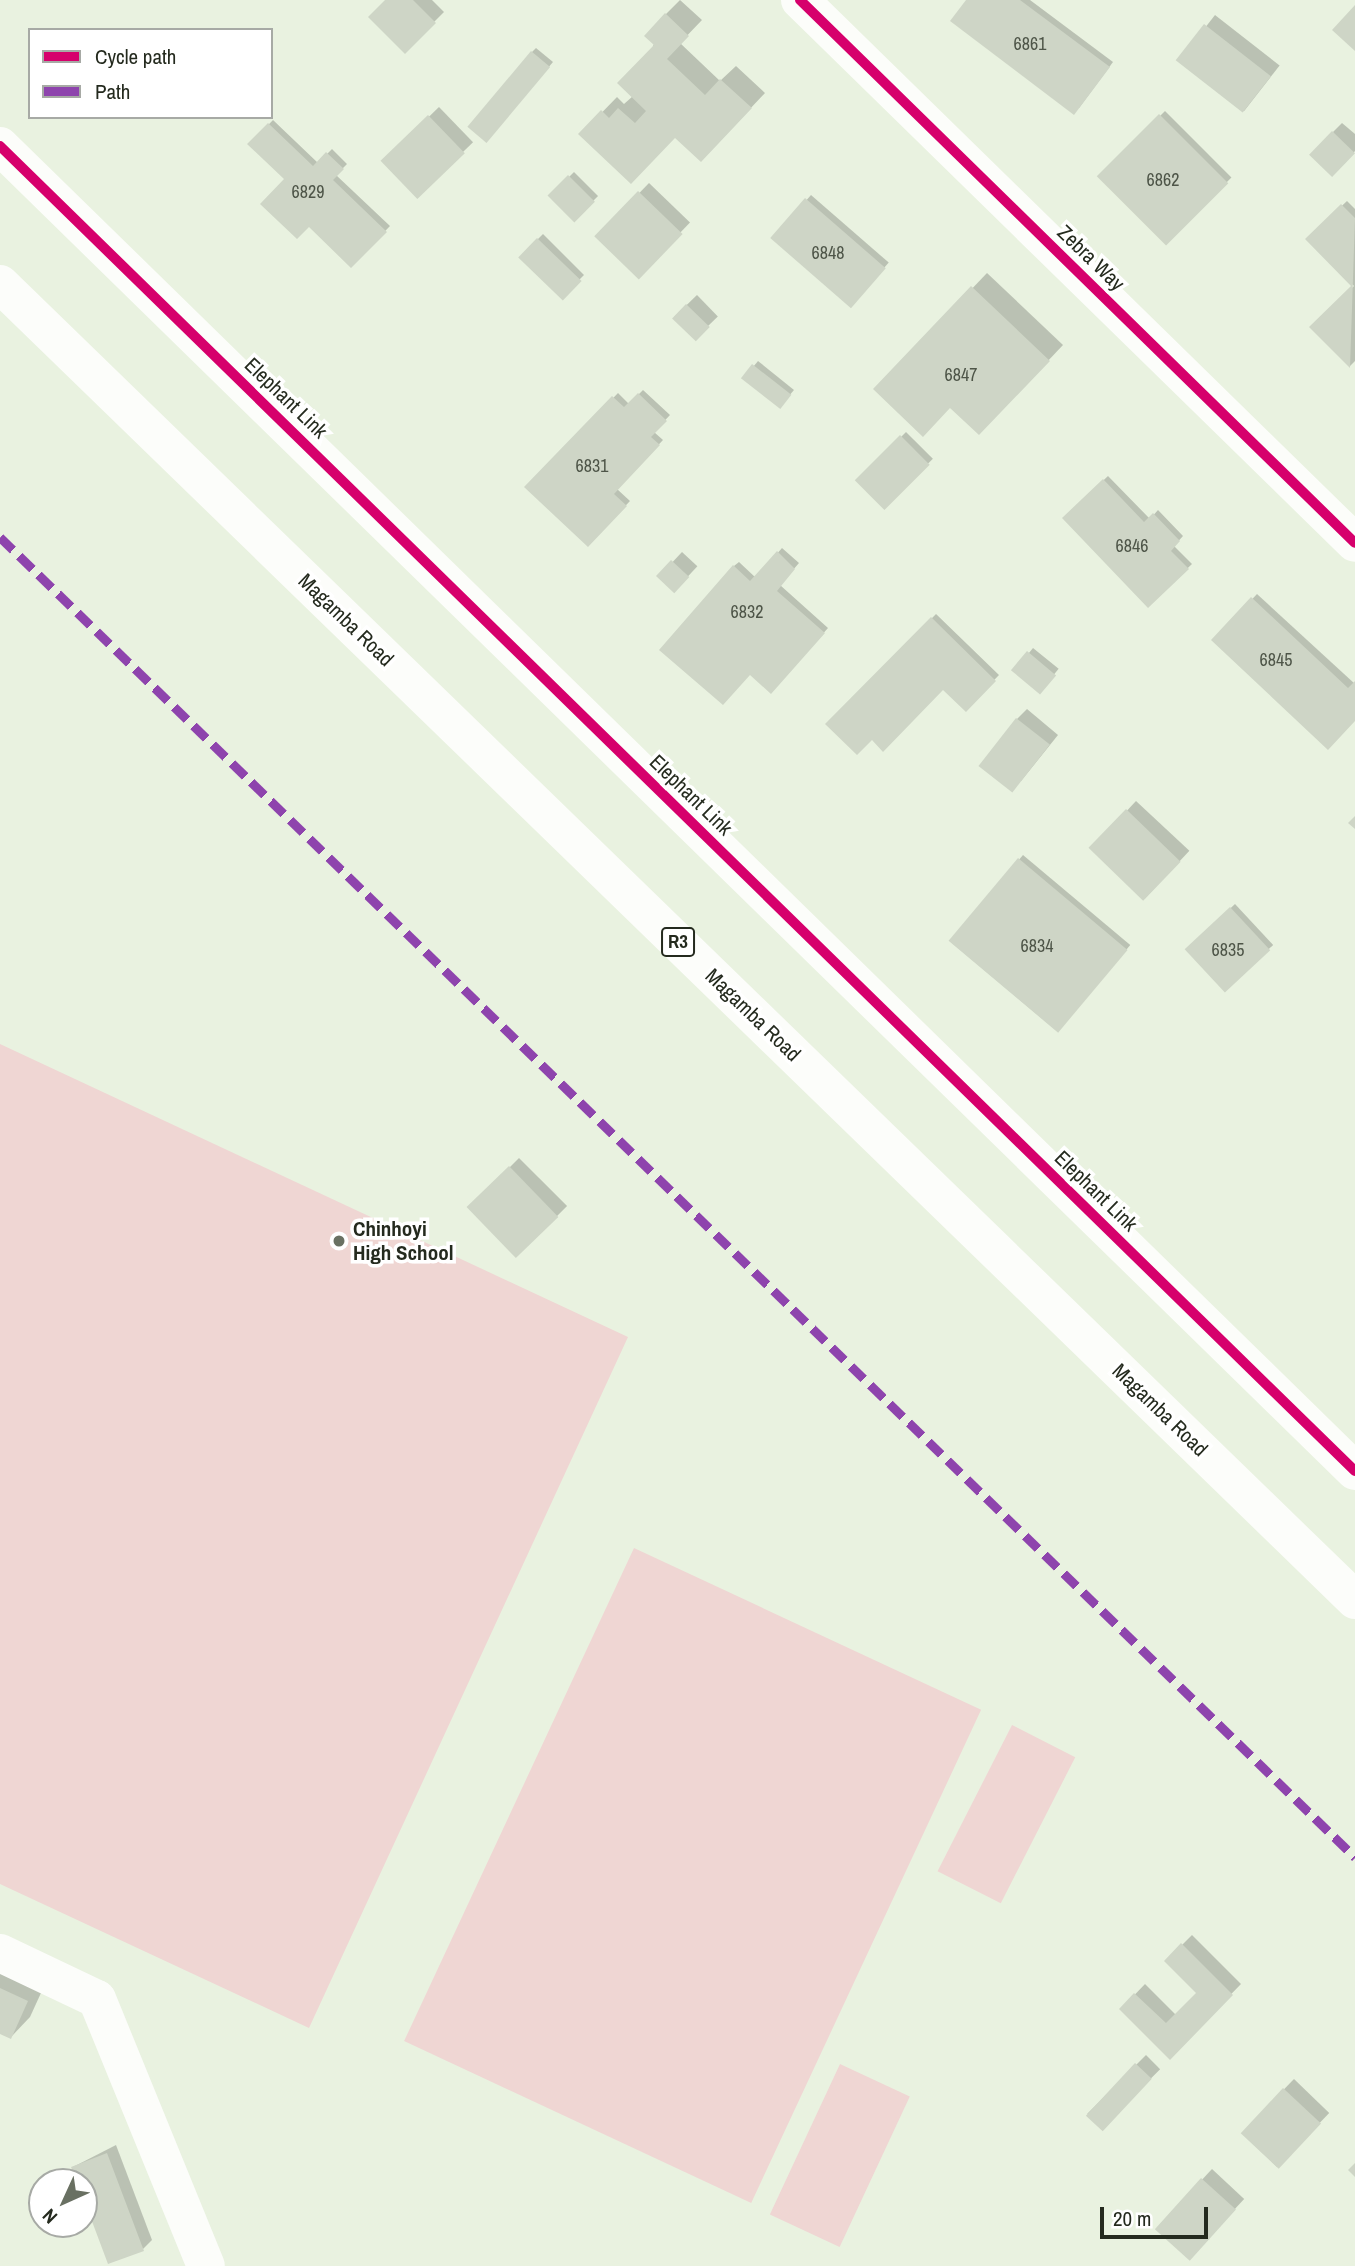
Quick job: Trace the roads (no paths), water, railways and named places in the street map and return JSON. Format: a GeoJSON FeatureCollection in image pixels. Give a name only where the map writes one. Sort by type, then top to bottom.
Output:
{"type":"FeatureCollection","features":[{"type":"Feature","properties":{"kind":"main road","name":"Zebra Way"},"geometry":{"type":"LineString","coordinates":[[800,0],[1355,543]]}},
{"type":"Feature","properties":{"kind":"main road","name":"Elephant Link"},"geometry":{"type":"LineString","coordinates":[[0,146],[1355,1471]]}},
{"type":"Feature","properties":{"kind":"main road","name":"Magamba Road"},"geometry":{"type":"LineString","coordinates":[[0,284],[1355,1600]]}},
{"type":"Feature","properties":{"kind":"main road"},"geometry":{"type":"LineString","coordinates":[[0,1953],[97,1999],[206,2266]]}},
{"type":"Feature","properties":{"kind":"place","name":"Chinhoyi High School"},"geometry":{"type":"Point","coordinates":[339,1241]}}]}
